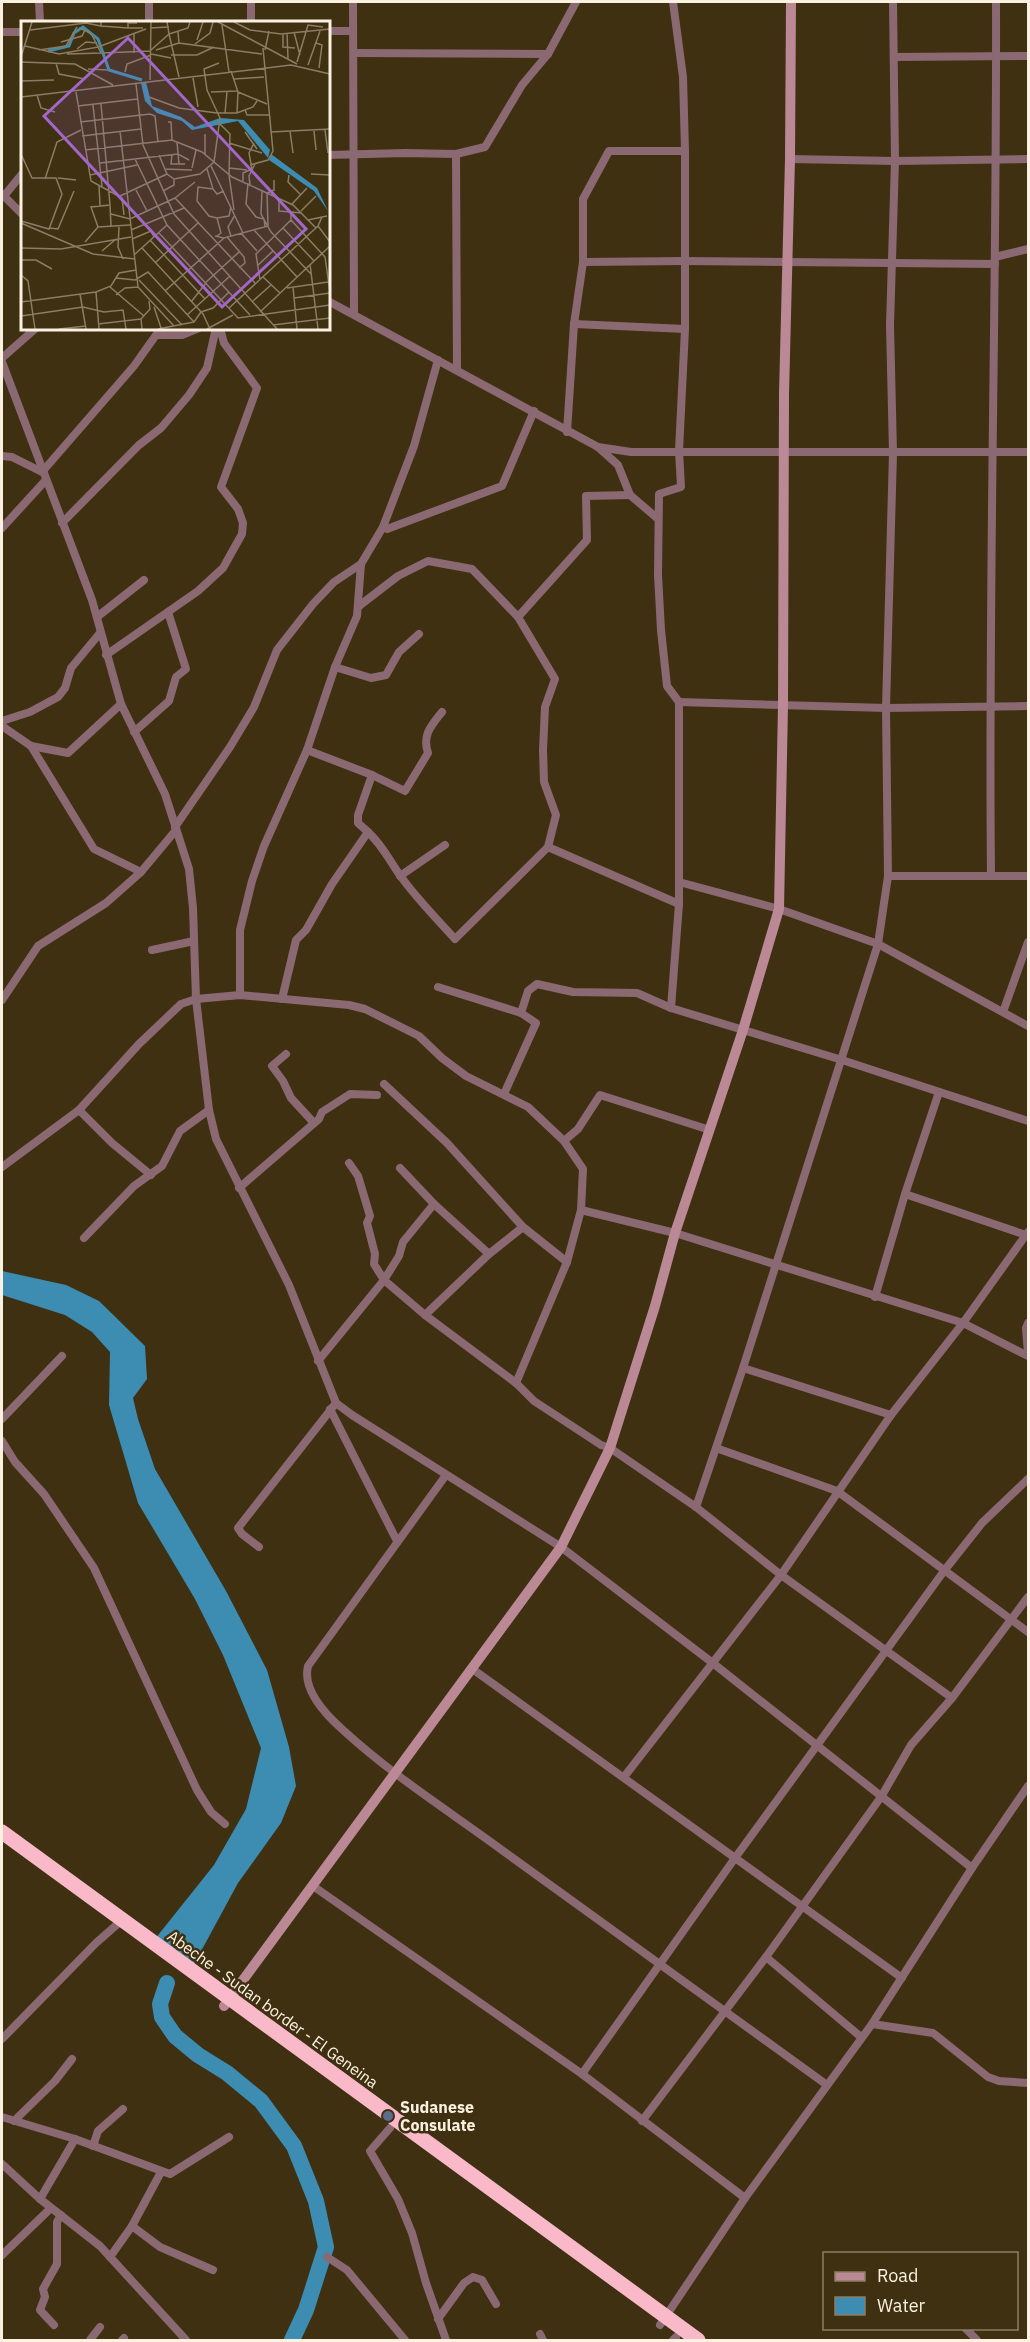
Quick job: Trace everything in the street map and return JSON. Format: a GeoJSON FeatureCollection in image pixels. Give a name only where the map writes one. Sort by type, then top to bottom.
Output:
{"type":"FeatureCollection","features":[{"type":"Feature","properties":{"kind":"highway","name":"Abeche - Sudan border - El Geneina"},"geometry":{"type":"LineString","coordinates":[[2,1832],[118,1925],[662,2320],[698,2340]]}},
{"type":"Feature","properties":{"kind":"highway","name":"Abeche - Sudan border - El Geneina"},"geometry":{"type":"LineString","coordinates":[[2,1844],[60,1880]]}},
{"type":"Feature","properties":{"kind":"highway","name":"Abeche - Sudan border - El Geneina"},"geometry":{"type":"LineString","coordinates":[[227,2002],[390,2128],[475,2183]]}},
{"type":"Feature","properties":{"kind":"highway","name":"Abeche - Sudan border - El Geneina"},"geometry":{"type":"LineString","coordinates":[[662,2320],[677,2339]]}},
{"type":"Feature","properties":{"kind":"street"},"geometry":{"type":"LineString","coordinates":[[39,2],[40,21]]}},
{"type":"Feature","properties":{"kind":"street"},"geometry":{"type":"LineString","coordinates":[[149,2],[149,21]]}},
{"type":"Feature","properties":{"kind":"street"},"geometry":{"type":"LineString","coordinates":[[251,2],[251,21]]}},
{"type":"Feature","properties":{"kind":"street"},"geometry":{"type":"LineString","coordinates":[[353,2],[354,313]]}},
{"type":"Feature","properties":{"kind":"street"},"geometry":{"type":"LineString","coordinates":[[330,155],[456,154],[485,147],[522,85],[548,54],[576,2]]}},
{"type":"Feature","properties":{"kind":"street"},"geometry":{"type":"LineString","coordinates":[[671,1008],[679,904],[679,702],[667,686],[658,586],[657,518],[658,494],[681,487],[679,451],[684,329],[685,151],[683,77],[673,2]]}},
{"type":"Feature","properties":{"kind":"street"},"geometry":{"type":"LineString","coordinates":[[227,2002],[561,1547],[610,1448],[655,1306],[675,1233],[743,1030],[778,909],[783,705],[786,263],[790,159],[791,2]]}},
{"type":"Feature","properties":{"kind":"street"},"geometry":{"type":"LineString","coordinates":[[696,1507],[776,1266],[878,944],[888,876],[886,708],[893,453],[890,345],[895,161],[893,2]]}},
{"type":"Feature","properties":{"kind":"street"},"geometry":{"type":"LineString","coordinates":[[991,876],[989,707],[997,159],[996,2]]}},
{"type":"Feature","properties":{"kind":"street"},"geometry":{"type":"LineString","coordinates":[[330,31],[352,31]]}},
{"type":"Feature","properties":{"kind":"street"},"geometry":{"type":"LineString","coordinates":[[2,32],[21,32]]}},
{"type":"Feature","properties":{"kind":"street"},"geometry":{"type":"LineString","coordinates":[[354,53],[548,54]]}},
{"type":"Feature","properties":{"kind":"street"},"geometry":{"type":"LineString","coordinates":[[894,57],[1029,56]]}},
{"type":"Feature","properties":{"kind":"street"},"geometry":{"type":"LineString","coordinates":[[567,432],[574,324],[583,262],[583,199],[609,151],[685,151]]}},
{"type":"Feature","properties":{"kind":"street"},"geometry":{"type":"LineString","coordinates":[[456,154],[457,369]]}},
{"type":"Feature","properties":{"kind":"street"},"geometry":{"type":"LineString","coordinates":[[790,159],[895,161],[1029,159]]}},
{"type":"Feature","properties":{"kind":"street"},"geometry":{"type":"LineString","coordinates":[[21,175],[3,195],[21,213]]}},
{"type":"Feature","properties":{"kind":"street"},"geometry":{"type":"LineString","coordinates":[[583,262],[995,261],[1029,249]]}},
{"type":"Feature","properties":{"kind":"street"},"geometry":{"type":"LineString","coordinates":[[330,302],[598,447],[618,465],[630,495],[657,518]]}},
{"type":"Feature","properties":{"kind":"street"},"geometry":{"type":"LineString","coordinates":[[574,324],[684,329]]}},
{"type":"Feature","properties":{"kind":"street"},"geometry":{"type":"LineString","coordinates":[[34,330],[2,360],[97,617],[121,704],[165,794],[189,870],[196,999],[209,1110],[216,1139],[238,1188],[289,1285],[333,1406],[397,1541]]}},
{"type":"Feature","properties":{"kind":"street"},"geometry":{"type":"LineString","coordinates":[[42,472],[134,366],[159,332],[182,335],[194,330]]}},
{"type":"Feature","properties":{"kind":"street"},"geometry":{"type":"LineString","coordinates":[[62,523],[139,445],[160,428],[189,395],[207,368],[217,330]]}},
{"type":"Feature","properties":{"kind":"street"},"geometry":{"type":"LineString","coordinates":[[106,655],[198,591],[223,568],[242,534],[243,523],[238,509],[221,487],[257,388],[224,343],[219,330]]}},
{"type":"Feature","properties":{"kind":"street"},"geometry":{"type":"LineString","coordinates":[[2,1000],[21,968],[38,946],[106,903],[141,872],[176,828],[230,747],[254,707],[277,650],[313,603],[334,582],[361,564],[383,527],[414,446],[438,360]]}},
{"type":"Feature","properties":{"kind":"street"},"geometry":{"type":"LineString","coordinates":[[383,527],[387,529],[502,486],[534,411]]}},
{"type":"Feature","properties":{"kind":"street"},"geometry":{"type":"LineString","coordinates":[[598,447],[631,452],[1029,452]]}},
{"type":"Feature","properties":{"kind":"street"},"geometry":{"type":"LineString","coordinates":[[2,456],[12,457],[42,472]]}},
{"type":"Feature","properties":{"kind":"street"},"geometry":{"type":"LineString","coordinates":[[2,528],[45,481]]}},
{"type":"Feature","properties":{"kind":"street"},"geometry":{"type":"LineString","coordinates":[[518,617],[587,540],[586,496],[630,495]]}},
{"type":"Feature","properties":{"kind":"street"},"geometry":{"type":"LineString","coordinates":[[358,606],[399,576],[428,561],[472,569],[518,617],[555,679],[545,707],[543,750],[544,782],[556,815],[548,847],[455,939],[426,909],[400,876],[388,854],[358,823],[358,815],[372,775]]}},
{"type":"Feature","properties":{"kind":"street"},"geometry":{"type":"LineString","coordinates":[[240,995],[240,930],[252,881],[264,846],[307,750],[335,667],[357,616],[361,564]]}},
{"type":"Feature","properties":{"kind":"street"},"geometry":{"type":"LineString","coordinates":[[97,617],[144,580]]}},
{"type":"Feature","properties":{"kind":"street"},"geometry":{"type":"LineString","coordinates":[[134,732],[169,701],[176,677],[186,669],[168,612]]}},
{"type":"Feature","properties":{"kind":"street"},"geometry":{"type":"LineString","coordinates":[[2,721],[30,712],[58,697],[65,688],[71,668],[100,633]]}},
{"type":"Feature","properties":{"kind":"street"},"geometry":{"type":"LineString","coordinates":[[335,667],[371,678],[386,675],[399,652],[419,634]]}},
{"type":"Feature","properties":{"kind":"street"},"geometry":{"type":"LineString","coordinates":[[679,702],[886,708],[1029,706]]}},
{"type":"Feature","properties":{"kind":"street"},"geometry":{"type":"LineString","coordinates":[[2,726],[31,746],[68,753],[121,704]]}},
{"type":"Feature","properties":{"kind":"street"},"geometry":{"type":"LineString","coordinates":[[307,750],[372,775],[405,791],[428,753],[425,746],[427,731],[442,712]]}},
{"type":"Feature","properties":{"kind":"street"},"geometry":{"type":"LineString","coordinates":[[31,746],[94,849],[141,872]]}},
{"type":"Feature","properties":{"kind":"street"},"geometry":{"type":"LineString","coordinates":[[282,999],[296,940],[306,930],[332,884],[368,832]]}},
{"type":"Feature","properties":{"kind":"street"},"geometry":{"type":"LineString","coordinates":[[400,876],[445,845]]}},
{"type":"Feature","properties":{"kind":"street"},"geometry":{"type":"LineString","coordinates":[[548,847],[679,904]]}},
{"type":"Feature","properties":{"kind":"street"},"geometry":{"type":"LineString","coordinates":[[888,876],[1029,876]]}},
{"type":"Feature","properties":{"kind":"street"},"geometry":{"type":"LineString","coordinates":[[679,882],[778,909],[878,944],[1029,1026]]}},
{"type":"Feature","properties":{"kind":"street"},"geometry":{"type":"LineString","coordinates":[[152,950],[194,941]]}},
{"type":"Feature","properties":{"kind":"street"},"geometry":{"type":"LineString","coordinates":[[1003,1012],[1029,942]]}},
{"type":"Feature","properties":{"kind":"street"},"geometry":{"type":"LineString","coordinates":[[521,1013],[528,991],[537,984],[573,992],[637,993],[671,1008],[842,1060],[1029,1121]]}},
{"type":"Feature","properties":{"kind":"street"},"geometry":{"type":"LineString","coordinates":[[438,987],[521,1013],[536,1023],[504,1094]]}},
{"type":"Feature","properties":{"kind":"street"},"geometry":{"type":"LineString","coordinates":[[2,1167],[79,1110],[139,1044],[181,1004],[196,999],[240,995],[350,1005],[364,1009],[419,1036],[442,1058],[466,1076],[528,1107],[564,1141],[583,1169],[581,1210],[567,1262],[516,1383]]}},
{"type":"Feature","properties":{"kind":"street"},"geometry":{"type":"LineString","coordinates":[[286,1054],[272,1066],[291,1098],[314,1123]]}},
{"type":"Feature","properties":{"kind":"street"},"geometry":{"type":"LineString","coordinates":[[384,1084],[447,1143],[523,1227],[567,1262]]}},
{"type":"Feature","properties":{"kind":"street"},"geometry":{"type":"LineString","coordinates":[[875,1297],[905,1194],[939,1092]]}},
{"type":"Feature","properties":{"kind":"street"},"geometry":{"type":"LineString","coordinates":[[238,1188],[319,1119],[322,1112],[350,1094],[377,1095]]}},
{"type":"Feature","properties":{"kind":"street"},"geometry":{"type":"LineString","coordinates":[[564,1141],[578,1128],[600,1095],[710,1130]]}},
{"type":"Feature","properties":{"kind":"street"},"geometry":{"type":"LineString","coordinates":[[79,1110],[112,1143],[151,1175]]}},
{"type":"Feature","properties":{"kind":"street"},"geometry":{"type":"LineString","coordinates":[[84,1238],[134,1186],[162,1166],[180,1131],[209,1110]]}},
{"type":"Feature","properties":{"kind":"street"},"geometry":{"type":"LineString","coordinates":[[349,1163],[358,1176],[370,1216],[367,1223],[375,1254],[374,1264],[384,1280],[425,1315],[516,1383],[534,1401],[601,1445],[610,1448],[696,1507],[781,1575],[952,1698]]}},
{"type":"Feature","properties":{"kind":"street"},"geometry":{"type":"LineString","coordinates":[[400,1168],[434,1204],[489,1254]]}},
{"type":"Feature","properties":{"kind":"street"},"geometry":{"type":"LineString","coordinates":[[624,1778],[781,1575],[891,1415],[963,1323],[1027,1234],[905,1194]]}},
{"type":"Feature","properties":{"kind":"street"},"geometry":{"type":"LineString","coordinates":[[318,1361],[384,1280],[399,1256],[403,1242],[434,1204]]}},
{"type":"Feature","properties":{"kind":"street"},"geometry":{"type":"LineString","coordinates":[[581,1210],[675,1233],[963,1323],[1029,1355]]}},
{"type":"Feature","properties":{"kind":"street"},"geometry":{"type":"LineString","coordinates":[[425,1315],[448,1290],[523,1227]]}},
{"type":"Feature","properties":{"kind":"street"},"geometry":{"type":"LineString","coordinates":[[1029,1323],[1026,1328],[1029,1355]]}},
{"type":"Feature","properties":{"kind":"street"},"geometry":{"type":"LineString","coordinates":[[2,1419],[62,1356]]}},
{"type":"Feature","properties":{"kind":"street"},"geometry":{"type":"LineString","coordinates":[[743,1368],[891,1415]]}},
{"type":"Feature","properties":{"kind":"street"},"geometry":{"type":"LineString","coordinates":[[333,1406],[561,1547],[714,1664],[972,1868]]}},
{"type":"Feature","properties":{"kind":"street"},"geometry":{"type":"LineString","coordinates":[[259,1547],[238,1528],[333,1406]]}},
{"type":"Feature","properties":{"kind":"street"},"geometry":{"type":"LineString","coordinates":[[2,1441],[15,1462],[44,1494],[94,1568],[197,1790],[211,1812],[225,1824]]}},
{"type":"Feature","properties":{"kind":"street"},"geometry":{"type":"LineString","coordinates":[[716,1448],[837,1491],[1029,1632]]}},
{"type":"Feature","properties":{"kind":"street"},"geometry":{"type":"LineString","coordinates":[[446,1475],[308,1666],[305,1675],[307,1684],[323,1709],[342,1730],[394,1772],[827,2085]]}},
{"type":"Feature","properties":{"kind":"street"},"geometry":{"type":"LineString","coordinates":[[582,2074],[735,1858],[944,1571],[982,1523],[1029,1479]]}},
{"type":"Feature","properties":{"kind":"street"},"geometry":{"type":"LineString","coordinates":[[642,2121],[766,1957],[881,1797],[911,1745],[952,1698],[1029,1597]]}},
{"type":"Feature","properties":{"kind":"street"},"geometry":{"type":"LineString","coordinates":[[471,1668],[902,1978]]}},
{"type":"Feature","properties":{"kind":"street"},"geometry":{"type":"LineString","coordinates":[[662,2320],[745,2198],[872,2024],[972,1868],[1029,1786]]}},
{"type":"Feature","properties":{"kind":"street"},"geometry":{"type":"LineString","coordinates":[[313,1886],[582,2074],[745,2198]]}},
{"type":"Feature","properties":{"kind":"street"},"geometry":{"type":"LineString","coordinates":[[2,2039],[96,1943],[118,1925]]}},
{"type":"Feature","properties":{"kind":"street"},"geometry":{"type":"LineString","coordinates":[[766,1957],[861,2037]]}},
{"type":"Feature","properties":{"kind":"street"},"geometry":{"type":"LineString","coordinates":[[872,2024],[933,2033],[988,2077],[999,2081],[1029,2084]]}},
{"type":"Feature","properties":{"kind":"street"},"geometry":{"type":"LineString","coordinates":[[15,2121],[55,2081],[72,2059]]}},
{"type":"Feature","properties":{"kind":"street"},"geometry":{"type":"LineString","coordinates":[[93,2146],[98,2130],[123,2109]]}},
{"type":"Feature","properties":{"kind":"street"},"geometry":{"type":"LineString","coordinates":[[2,2118],[75,2139],[170,2174],[229,2137]]}},
{"type":"Feature","properties":{"kind":"street"},"geometry":{"type":"LineString","coordinates":[[390,2128],[370,2151],[398,2199],[412,2233],[446,2340]]}},
{"type":"Feature","properties":{"kind":"street"},"geometry":{"type":"LineString","coordinates":[[40,2199],[75,2139]]}},
{"type":"Feature","properties":{"kind":"street"},"geometry":{"type":"LineString","coordinates":[[2,2164],[40,2199],[100,2246],[186,2340]]}},
{"type":"Feature","properties":{"kind":"street"},"geometry":{"type":"LineString","coordinates":[[110,2257],[132,2226],[161,2172]]}},
{"type":"Feature","properties":{"kind":"street"},"geometry":{"type":"LineString","coordinates":[[2,2255],[51,2208]]}},
{"type":"Feature","properties":{"kind":"street"},"geometry":{"type":"LineString","coordinates":[[54,2325],[40,2310],[45,2297],[43,2289],[57,2264],[57,2222],[61,2214]]}},
{"type":"Feature","properties":{"kind":"street"},"geometry":{"type":"LineString","coordinates":[[132,2226],[160,2247],[213,2270]]}},
{"type":"Feature","properties":{"kind":"street"},"geometry":{"type":"LineString","coordinates":[[327,2257],[347,2270],[405,2340]]}},
{"type":"Feature","properties":{"kind":"street"},"geometry":{"type":"LineString","coordinates":[[438,2319],[464,2283],[473,2277],[482,2280],[496,2304]]}},
{"type":"Feature","properties":{"kind":"street"},"geometry":{"type":"LineString","coordinates":[[90,2340],[100,2327]]}},
{"type":"Feature","properties":{"kind":"water"},"geometry":{"type":"Polygon","coordinates":[[[2,1271],[66,1285],[99,1301],[145,1346],[147,1379],[133,1398],[155,1469],[226,1591],[267,1670],[289,1747],[296,1786],[281,1823],[238,1883],[193,1966],[155,1939],[214,1865],[246,1809],[261,1748],[223,1655],[195,1599],[138,1503],[109,1405],[110,1352],[92,1332],[65,1315],[2,1295],[2,1271]]]}},
{"type":"Feature","properties":{"kind":"waterway"},"geometry":{"type":"LineString","coordinates":[[167,1983],[160,2004],[162,2017],[175,2036],[198,2055],[227,2073],[261,2101],[294,2146],[316,2201],[326,2247],[306,2310],[292,2340]]}},
{"type":"Feature","properties":{"kind":"place","name":"Sudanese Consulate"},"geometry":{"type":"Point","coordinates":[388,2116]}}]}
